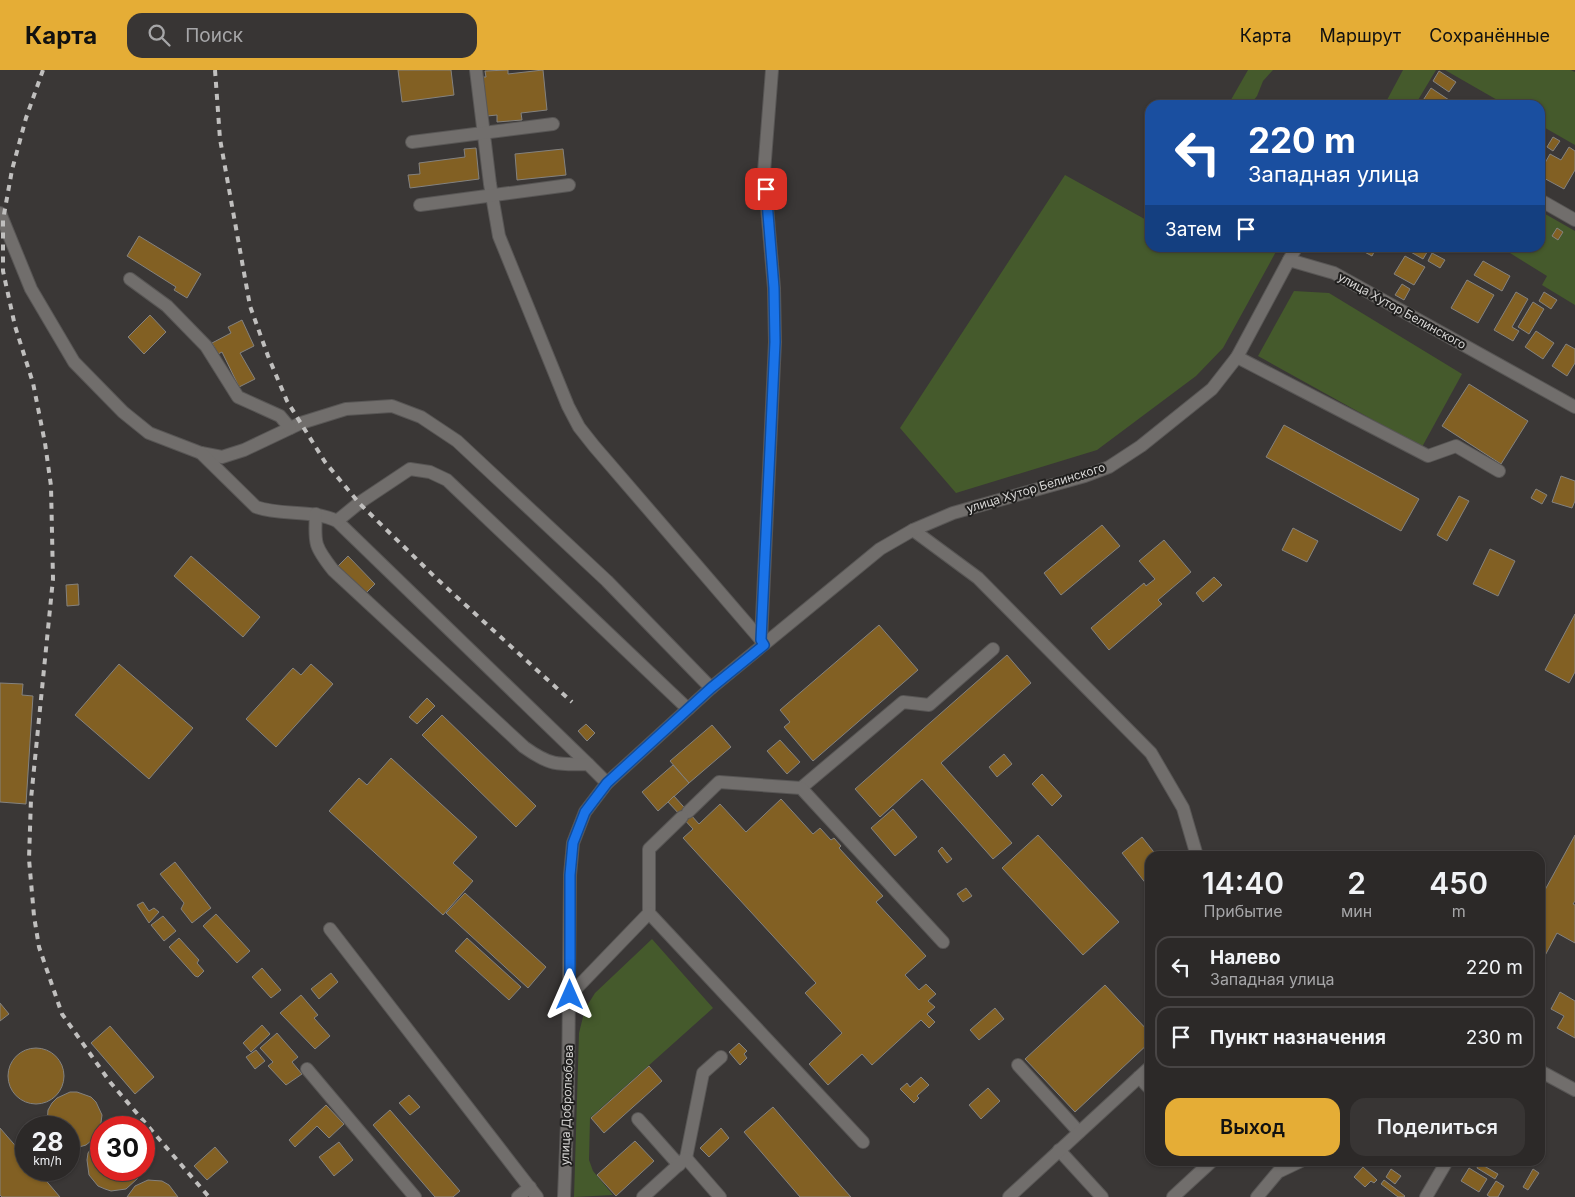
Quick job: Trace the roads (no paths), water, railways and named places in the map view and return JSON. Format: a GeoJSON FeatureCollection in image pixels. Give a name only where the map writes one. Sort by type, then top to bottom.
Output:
{"type":"FeatureCollection","features":[{"type":"Feature","properties":{"kind":"street"},"geometry":{"type":"LineString","coordinates":[[476,70],[491,196],[499,236],[568,406],[579,427],[762,642]]}},
{"type":"Feature","properties":{"kind":"street"},"geometry":{"type":"LineString","coordinates":[[762,642],[775,342],[774,288],[764,172],[772,70]]}},
{"type":"Feature","properties":{"kind":"street"},"geometry":{"type":"LineString","coordinates":[[412,142],[553,124]]}},
{"type":"Feature","properties":{"kind":"street"},"geometry":{"type":"LineString","coordinates":[[420,205],[569,185]]}},
{"type":"Feature","properties":{"kind":"street"},"geometry":{"type":"LineString","coordinates":[[1545,203],[1575,220]]}},
{"type":"Feature","properties":{"kind":"street"},"geometry":{"type":"LineString","coordinates":[[0,214],[31,289],[74,362],[122,412],[149,433],[201,453],[222,457],[244,450],[290,428],[346,409],[392,406],[421,417],[457,441],[607,581],[711,688]]}},
{"type":"Feature","properties":{"kind":"street"},"geometry":{"type":"LineString","coordinates":[[1289,260],[1294,252]]}},
{"type":"Feature","properties":{"kind":"street","name":"улица Хутор Белинского"},"geometry":{"type":"LineString","coordinates":[[762,642],[880,549],[913,530],[953,514],[1085,476],[1109,467],[1141,446],[1212,390],[1237,357],[1289,260],[1334,273],[1575,407]]}},
{"type":"Feature","properties":{"kind":"street"},"geometry":{"type":"LineString","coordinates":[[130,279],[167,306],[206,346],[238,397],[280,416],[290,428]]}},
{"type":"Feature","properties":{"kind":"street"},"geometry":{"type":"LineString","coordinates":[[1237,357],[1428,456],[1456,446],[1498,471]]}},
{"type":"Feature","properties":{"kind":"street"},"geometry":{"type":"LineString","coordinates":[[201,453],[256,507],[268,511],[325,515],[337,521],[607,783]]}},
{"type":"Feature","properties":{"kind":"street"},"geometry":{"type":"LineString","coordinates":[[337,521],[359,502],[410,469],[430,472],[447,480],[688,709]]}},
{"type":"Feature","properties":{"kind":"street"},"geometry":{"type":"LineString","coordinates":[[316,514],[315,531],[318,550],[333,570],[509,733],[541,759],[560,765],[588,764]]}},
{"type":"Feature","properties":{"kind":"street"},"geometry":{"type":"LineString","coordinates":[[913,530],[978,578],[1151,753],[1183,808],[1196,851]]}},
{"type":"Feature","properties":{"kind":"street","name":"улица Добролюбова"},"geometry":{"type":"LineString","coordinates":[[564,1197],[570,995],[570,875],[573,843],[585,812],[607,783],[762,642]]}},
{"type":"Feature","properties":{"kind":"street"},"geometry":{"type":"LineString","coordinates":[[801,788],[903,702],[929,705],[993,649]]}},
{"type":"Feature","properties":{"kind":"street"},"geometry":{"type":"LineString","coordinates":[[863,1142],[649,913],[649,849],[719,782],[801,788],[943,942]]}},
{"type":"Feature","properties":{"kind":"street"},"geometry":{"type":"LineString","coordinates":[[570,995],[649,913]]}},
{"type":"Feature","properties":{"kind":"street"},"geometry":{"type":"LineString","coordinates":[[330,929],[534,1192],[518,1197]]}},
{"type":"Feature","properties":{"kind":"street"},"geometry":{"type":"LineString","coordinates":[[642,1197],[682,1162],[703,1073],[721,1057]]}},
{"type":"Feature","properties":{"kind":"street"},"geometry":{"type":"LineString","coordinates":[[1018,1065],[1079,1132]]}},
{"type":"Feature","properties":{"kind":"street"},"geometry":{"type":"LineString","coordinates":[[307,1069],[414,1197]]}},
{"type":"Feature","properties":{"kind":"street"},"geometry":{"type":"LineString","coordinates":[[1009,1197],[1145,1072]]}},
{"type":"Feature","properties":{"kind":"street"},"geometry":{"type":"LineString","coordinates":[[1545,1075],[1575,1090]]}},
{"type":"Feature","properties":{"kind":"street"},"geometry":{"type":"LineString","coordinates":[[1139,1077],[1145,1084]]}},
{"type":"Feature","properties":{"kind":"street"},"geometry":{"type":"LineString","coordinates":[[638,1119],[720,1197]]}},
{"type":"Feature","properties":{"kind":"street"},"geometry":{"type":"LineString","coordinates":[[1060,1150],[1102,1197]]}},
{"type":"Feature","properties":{"kind":"street"},"geometry":{"type":"LineString","coordinates":[[1173,1197],[1207,1166]]}},
{"type":"Feature","properties":{"kind":"street"},"geometry":{"type":"LineString","coordinates":[[1257,1197],[1278,1172],[1291,1166]]}},
{"type":"Feature","properties":{"kind":"street"},"geometry":{"type":"LineString","coordinates":[[1426,1197],[1445,1166]]}},
{"type":"Feature","properties":{"kind":"railway"},"geometry":{"type":"LineString","coordinates":[[43,70],[26,118],[12,170],[3,220],[3,271],[15,326],[33,383],[51,486],[53,579],[31,799],[29,859],[34,916],[39,947],[62,1014],[110,1082],[209,1197]]}},
{"type":"Feature","properties":{"kind":"railway"},"geometry":{"type":"LineString","coordinates":[[215,70],[220,139],[250,306],[287,401],[325,462],[359,503],[437,579],[572,702]]}}]}
